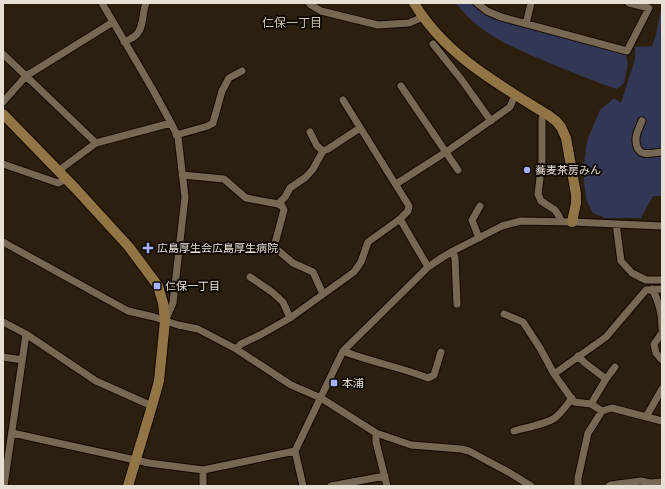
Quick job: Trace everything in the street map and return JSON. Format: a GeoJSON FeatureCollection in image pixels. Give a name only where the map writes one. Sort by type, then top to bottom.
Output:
{"type":"FeatureCollection","features":[{"type":"Feature","properties":{"kind":"street"},"geometry":{"type":"LineString","coordinates":[[102,3],[171,122],[178,137],[185,197],[173,303],[165,321]]}},
{"type":"Feature","properties":{"kind":"street"},"geometry":{"type":"LineString","coordinates":[[124,42],[137,34],[142,26],[143,12],[146,3]]}},
{"type":"Feature","properties":{"kind":"street"},"geometry":{"type":"LineString","coordinates":[[309,3],[321,11],[378,25],[409,23],[423,17]]}},
{"type":"Feature","properties":{"kind":"street"},"geometry":{"type":"LineString","coordinates":[[414,3],[423,17],[459,56],[479,71],[556,121],[561,127],[566,138],[576,194],[576,203],[572,222]]}},
{"type":"Feature","properties":{"kind":"street"},"geometry":{"type":"LineString","coordinates":[[477,3],[487,11],[501,17],[627,51],[650,8],[630,3]]}},
{"type":"Feature","properties":{"kind":"street"},"geometry":{"type":"LineString","coordinates":[[526,24],[532,3]]}},
{"type":"Feature","properties":{"kind":"street"},"geometry":{"type":"LineString","coordinates":[[3,102],[26,76],[113,22]]}},
{"type":"Feature","properties":{"kind":"street"},"geometry":{"type":"LineString","coordinates":[[433,44],[461,79],[491,121]]}},
{"type":"Feature","properties":{"kind":"street"},"geometry":{"type":"LineString","coordinates":[[3,54],[96,143]]}},
{"type":"Feature","properties":{"kind":"street"},"geometry":{"type":"LineString","coordinates":[[176,135],[208,126],[213,123],[222,91],[229,78],[242,71]]}},
{"type":"Feature","properties":{"kind":"street"},"geometry":{"type":"LineString","coordinates":[[401,86],[458,170]]}},
{"type":"Feature","properties":{"kind":"street"},"geometry":{"type":"LineString","coordinates":[[396,184],[510,108],[515,95]]}},
{"type":"Feature","properties":{"kind":"street"},"geometry":{"type":"LineString","coordinates":[[236,349],[241,344],[290,318],[354,272],[361,262],[368,242],[400,219],[408,211],[410,206],[343,100]]}},
{"type":"Feature","properties":{"kind":"street"},"geometry":{"type":"LineString","coordinates":[[544,113],[542,120],[542,162],[538,194],[542,201],[556,210],[561,222]]}},
{"type":"Feature","properties":{"kind":"street"},"geometry":{"type":"LineString","coordinates":[[3,114],[129,247],[158,286],[163,303],[165,321],[159,381],[128,486]]}},
{"type":"Feature","properties":{"kind":"street"},"geometry":{"type":"LineString","coordinates":[[642,121],[636,140],[637,147],[640,152],[644,154],[662,152]]}},
{"type":"Feature","properties":{"kind":"street"},"geometry":{"type":"LineString","coordinates":[[58,171],[96,143],[171,122]]}},
{"type":"Feature","properties":{"kind":"street"},"geometry":{"type":"LineString","coordinates":[[278,204],[285,197],[290,188],[313,169],[323,151],[360,128]]}},
{"type":"Feature","properties":{"kind":"street"},"geometry":{"type":"LineString","coordinates":[[310,132],[317,146],[323,151]]}},
{"type":"Feature","properties":{"kind":"street"},"geometry":{"type":"LineString","coordinates":[[3,164],[58,183],[66,179]]}},
{"type":"Feature","properties":{"kind":"street"},"geometry":{"type":"LineString","coordinates":[[182,175],[224,179],[246,198],[282,206],[284,210],[274,247],[293,263],[312,272],[323,294]]}},
{"type":"Feature","properties":{"kind":"street"},"geometry":{"type":"LineString","coordinates":[[479,238],[472,220],[480,206]]}},
{"type":"Feature","properties":{"kind":"street"},"geometry":{"type":"LineString","coordinates":[[400,219],[428,267]]}},
{"type":"Feature","properties":{"kind":"street"},"geometry":{"type":"LineString","coordinates":[[303,486],[295,451],[343,351],[428,267],[453,251],[502,226],[521,221],[662,226]]}},
{"type":"Feature","properties":{"kind":"street"},"geometry":{"type":"LineString","coordinates":[[616,224],[621,261],[632,273],[646,280],[662,280]]}},
{"type":"Feature","properties":{"kind":"street"},"geometry":{"type":"LineString","coordinates":[[3,242],[128,311],[198,329],[236,349],[290,385],[321,398],[339,408],[376,433],[411,445],[469,451],[531,486]]}},
{"type":"Feature","properties":{"kind":"street"},"geometry":{"type":"LineString","coordinates":[[453,251],[455,258],[456,304]]}},
{"type":"Feature","properties":{"kind":"street"},"geometry":{"type":"LineString","coordinates":[[250,277],[272,292],[283,302],[290,318]]}},
{"type":"Feature","properties":{"kind":"street"},"geometry":{"type":"LineString","coordinates":[[652,289],[656,296],[662,317],[662,328]]}},
{"type":"Feature","properties":{"kind":"street"},"geometry":{"type":"LineString","coordinates":[[554,374],[606,337],[646,290],[662,289]]}},
{"type":"Feature","properties":{"kind":"street"},"geometry":{"type":"LineString","coordinates":[[504,314],[523,322],[540,348],[554,374],[574,402],[591,404],[602,410],[612,408],[662,421]]}},
{"type":"Feature","properties":{"kind":"street"},"geometry":{"type":"LineString","coordinates":[[3,322],[26,334],[96,381],[152,406]]}},
{"type":"Feature","properties":{"kind":"street"},"geometry":{"type":"LineString","coordinates":[[662,333],[654,344],[656,353],[662,360]]}},
{"type":"Feature","properties":{"kind":"street"},"geometry":{"type":"LineString","coordinates":[[4,486],[26,334]]}},
{"type":"Feature","properties":{"kind":"street"},"geometry":{"type":"LineString","coordinates":[[343,351],[428,378],[434,375],[440,352]]}},
{"type":"Feature","properties":{"kind":"street"},"geometry":{"type":"LineString","coordinates":[[578,356],[606,379]]}},
{"type":"Feature","properties":{"kind":"street"},"geometry":{"type":"LineString","coordinates":[[3,357],[22,360]]}},
{"type":"Feature","properties":{"kind":"street"},"geometry":{"type":"LineString","coordinates":[[591,404],[606,379],[616,367]]}},
{"type":"Feature","properties":{"kind":"street"},"geometry":{"type":"LineString","coordinates":[[646,416],[662,389]]}},
{"type":"Feature","properties":{"kind":"street"},"geometry":{"type":"LineString","coordinates":[[514,431],[554,419],[572,398]]}},
{"type":"Feature","properties":{"kind":"street"},"geometry":{"type":"LineString","coordinates":[[578,486],[578,478],[588,433],[602,410]]}},
{"type":"Feature","properties":{"kind":"street"},"geometry":{"type":"LineString","coordinates":[[12,433],[149,463],[203,470],[295,451]]}},
{"type":"Feature","properties":{"kind":"street"},"geometry":{"type":"LineString","coordinates":[[376,433],[376,442],[387,486]]}},
{"type":"Feature","properties":{"kind":"street"},"geometry":{"type":"LineString","coordinates":[[203,470],[203,486]]}},
{"type":"Feature","properties":{"kind":"street"},"geometry":{"type":"LineString","coordinates":[[331,486],[385,476]]}},
{"type":"Feature","properties":{"kind":"street"},"geometry":{"type":"LineString","coordinates":[[610,486],[641,481],[650,483],[662,482]]}},
{"type":"Feature","properties":{"kind":"shaded area"},"geometry":{"type":"Polygon","coordinates":[[[456,3],[472,3],[487,14],[502,20],[626,55],[628,64],[624,83],[617,89],[554,65],[513,47],[488,33],[476,24],[456,3]]]}},
{"type":"Feature","properties":{"kind":"shaded area"},"geometry":{"type":"Polygon","coordinates":[[[662,4],[662,196],[653,196],[641,218],[605,218],[593,213],[586,199],[583,172],[587,141],[600,110],[614,98],[621,103],[635,59],[635,47],[652,46],[656,35],[662,4]]]}},
{"type":"Feature","properties":{"kind":"place","name":"蕎麦茶房みん"},"geometry":{"type":"Point","coordinates":[527,170]}},
{"type":"Feature","properties":{"kind":"place","name":"広島厚生会広島厚生病院"},"geometry":{"type":"Point","coordinates":[148,248]}},
{"type":"Feature","properties":{"kind":"place","name":"仁保一丁目"},"geometry":{"type":"Point","coordinates":[157,286]}},
{"type":"Feature","properties":{"kind":"place","name":"本浦"},"geometry":{"type":"Point","coordinates":[334,383]}},
{"type":"Feature","properties":{"kind":"district","name":"仁保一丁目"},"geometry":{"type":"Point","coordinates":[292,22]}}]}
